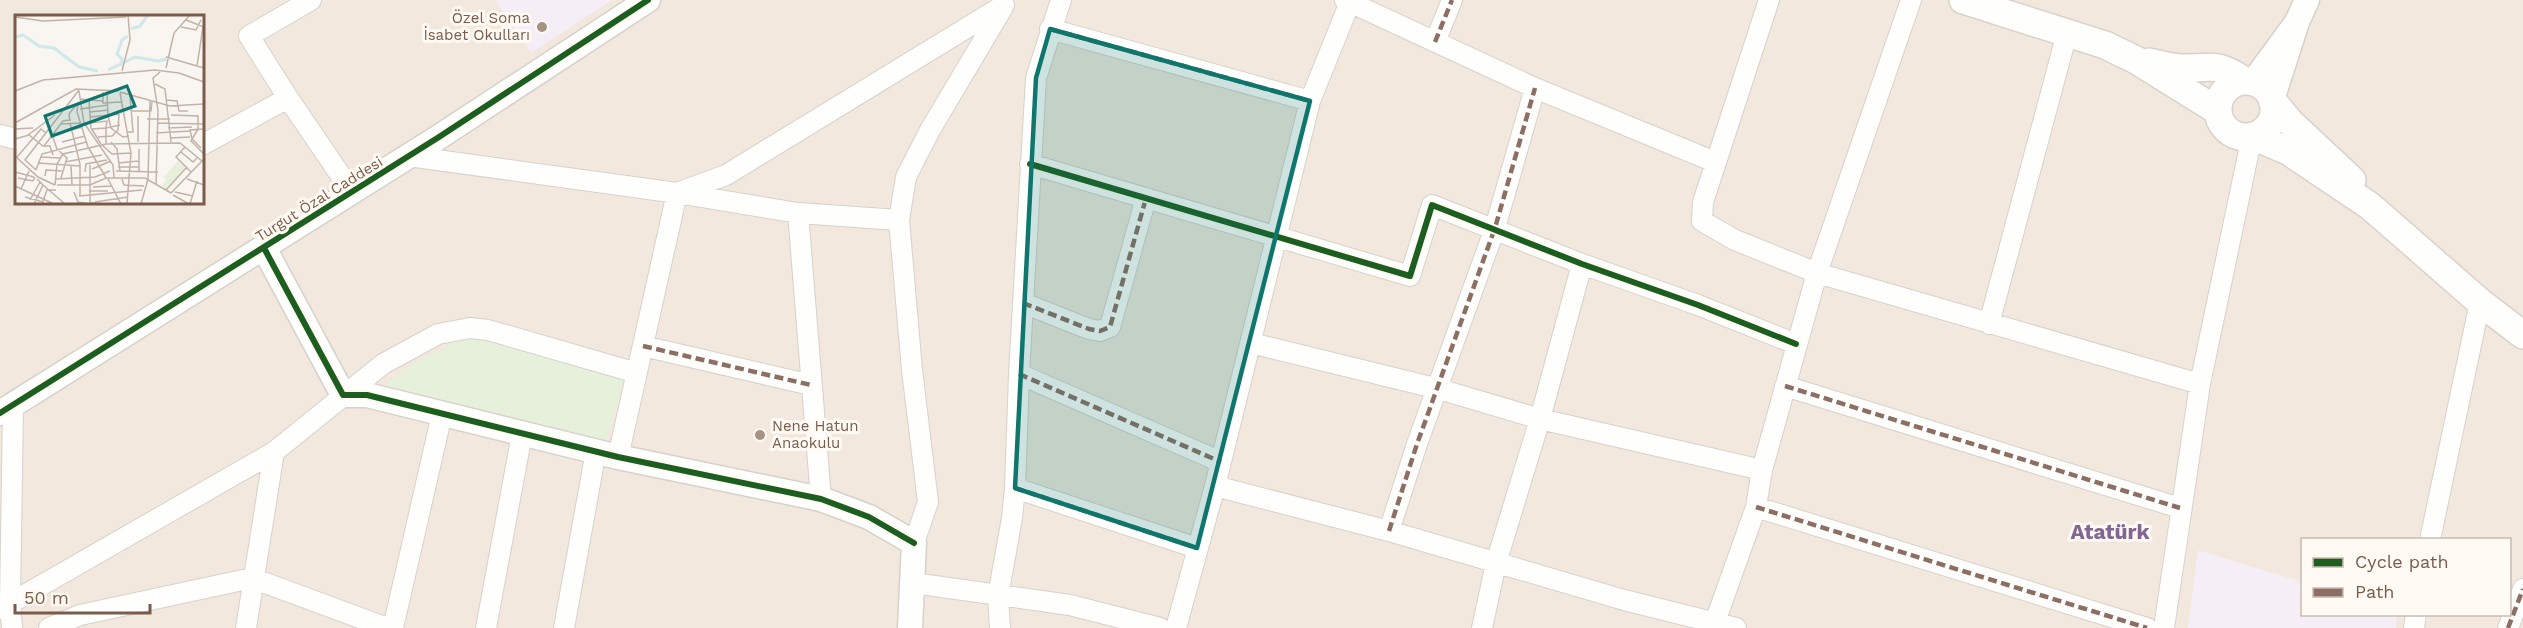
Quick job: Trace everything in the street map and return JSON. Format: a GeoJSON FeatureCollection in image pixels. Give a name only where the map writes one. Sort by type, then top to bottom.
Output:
{"type":"FeatureCollection","features":[{"type":"Feature","properties":{"kind":"main road"},"geometry":{"type":"LineString","coordinates":[[1963,0],[2105,45],[2136,60],[2218,111]]}},
{"type":"Feature","properties":{"kind":"main road"},"geometry":{"type":"LineString","coordinates":[[2136,60],[2182,68],[2211,66],[2227,69],[2257,87],[2290,122],[2353,181],[2370,206]]}},
{"type":"Feature","properties":{"kind":"main road"},"geometry":{"type":"LineString","coordinates":[[2236,82],[2257,87],[2272,117],[2268,125],[2261,132],[2252,136],[2242,136],[2226,128],[2220,120],[2218,111],[2222,93],[2236,82]]}},
{"type":"Feature","properties":{"kind":"main road"},"geometry":{"type":"LineString","coordinates":[[2252,136],[2288,152],[2370,206],[2480,302],[2523,335]]}},
{"type":"Feature","properties":{"kind":"street"},"geometry":{"type":"LineString","coordinates":[[311,0],[249,36],[352,192]]}},
{"type":"Feature","properties":{"kind":"street","name":"Turgut Özal Caddesi"},"geometry":{"type":"LineString","coordinates":[[6,410],[352,192],[648,0]]}},
{"type":"Feature","properties":{"kind":"street"},"geometry":{"type":"LineString","coordinates":[[1000,628],[998,596],[1015,488],[1018,374],[1036,78],[1061,0]]}},
{"type":"Feature","properties":{"kind":"street"},"geometry":{"type":"LineString","coordinates":[[1435,42],[1452,0]]}},
{"type":"Feature","properties":{"kind":"street"},"geometry":{"type":"LineString","coordinates":[[1769,0],[1715,162],[1703,202],[1702,221],[1735,240],[1817,273],[2200,384]]}},
{"type":"Feature","properties":{"kind":"street"},"geometry":{"type":"LineString","coordinates":[[1713,626],[1756,507],[1762,470],[1817,273],[1911,0]]}},
{"type":"Feature","properties":{"kind":"street"},"geometry":{"type":"LineString","coordinates":[[2257,87],[2297,22],[2307,0]]}},
{"type":"Feature","properties":{"kind":"street"},"geometry":{"type":"LineString","coordinates":[[1176,628],[1215,486],[1310,101],[1348,1],[1535,88],[1715,162]]}},
{"type":"Feature","properties":{"kind":"street"},"geometry":{"type":"LineString","coordinates":[[677,193],[726,175],[1005,3]]}},
{"type":"Feature","properties":{"kind":"street"},"geometry":{"type":"LineString","coordinates":[[910,628],[914,543],[928,502],[912,370],[899,220],[906,177],[930,130],[1005,3]]}},
{"type":"Feature","properties":{"kind":"street"},"geometry":{"type":"LineString","coordinates":[[1050,29],[1310,101]]}},
{"type":"Feature","properties":{"kind":"street"},"geometry":{"type":"LineString","coordinates":[[1989,324],[2067,33]]}},
{"type":"Feature","properties":{"kind":"street"},"geometry":{"type":"LineString","coordinates":[[1389,531],[1417,444],[1439,389],[1495,228],[1535,88]]}},
{"type":"Feature","properties":{"kind":"street"},"geometry":{"type":"LineString","coordinates":[[204,144],[288,98]]}},
{"type":"Feature","properties":{"kind":"street"},"geometry":{"type":"LineString","coordinates":[[0,135],[15,139]]}},
{"type":"Feature","properties":{"kind":"street"},"geometry":{"type":"LineString","coordinates":[[2164,628],[2200,384],[2252,136]]}},
{"type":"Feature","properties":{"kind":"street"},"geometry":{"type":"LineString","coordinates":[[408,156],[677,193],[798,213],[899,220]]}},
{"type":"Feature","properties":{"kind":"street"},"geometry":{"type":"LineString","coordinates":[[1030,164],[1410,276],[1432,205],[1796,344]]}},
{"type":"Feature","properties":{"kind":"street"},"geometry":{"type":"LineString","coordinates":[[564,628],[607,454],[637,373],[677,193]]}},
{"type":"Feature","properties":{"kind":"street"},"geometry":{"type":"LineString","coordinates":[[1023,303],[1089,329],[1100,331],[1110,327],[1146,198]]}},
{"type":"Feature","properties":{"kind":"street"},"geometry":{"type":"LineString","coordinates":[[798,213],[821,499]]}},
{"type":"Feature","properties":{"kind":"street"},"geometry":{"type":"LineString","coordinates":[[264,248],[343,395]]}},
{"type":"Feature","properties":{"kind":"street"},"geometry":{"type":"LineString","coordinates":[[1482,628],[1496,563],[1540,419],[1582,264]]}},
{"type":"Feature","properties":{"kind":"street"},"geometry":{"type":"LineString","coordinates":[[2430,538],[2480,302]]}},
{"type":"Feature","properties":{"kind":"street"},"geometry":{"type":"LineString","coordinates":[[5,606],[274,452],[383,364],[438,334],[470,328],[488,330],[637,373]]}},
{"type":"Feature","properties":{"kind":"street"},"geometry":{"type":"LineString","coordinates":[[1251,343],[1439,389],[1540,419],[1762,470]]}},
{"type":"Feature","properties":{"kind":"street"},"geometry":{"type":"LineString","coordinates":[[643,346],[811,385]]}},
{"type":"Feature","properties":{"kind":"street"},"geometry":{"type":"LineString","coordinates":[[1018,374],[1221,462]]}},
{"type":"Feature","properties":{"kind":"street"},"geometry":{"type":"LineString","coordinates":[[1785,386],[2180,508]]}},
{"type":"Feature","properties":{"kind":"street"},"geometry":{"type":"LineString","coordinates":[[343,395],[367,394],[607,454],[821,499],[869,517],[914,543]]}},
{"type":"Feature","properties":{"kind":"street"},"geometry":{"type":"LineString","coordinates":[[6,410],[5,606],[12,628]]}},
{"type":"Feature","properties":{"kind":"street"},"geometry":{"type":"LineString","coordinates":[[393,628],[442,414]]}},
{"type":"Feature","properties":{"kind":"street"},"geometry":{"type":"LineString","coordinates":[[486,628],[522,434]]}},
{"type":"Feature","properties":{"kind":"street"},"geometry":{"type":"LineString","coordinates":[[246,628],[252,578],[274,452]]}},
{"type":"Feature","properties":{"kind":"street"},"geometry":{"type":"LineString","coordinates":[[1215,486],[1389,531],[1713,626],[1736,628]]}},
{"type":"Feature","properties":{"kind":"street"},"geometry":{"type":"LineString","coordinates":[[1015,488],[1197,548]]}},
{"type":"Feature","properties":{"kind":"street"},"geometry":{"type":"LineString","coordinates":[[1756,507],[2147,628]]}},
{"type":"Feature","properties":{"kind":"street"},"geometry":{"type":"LineString","coordinates":[[49,628],[80,615],[252,578],[387,628]]}},
{"type":"Feature","properties":{"kind":"street"},"geometry":{"type":"LineString","coordinates":[[913,583],[1070,605],[1160,628]]}},
{"type":"Feature","properties":{"kind":"street"},"geometry":{"type":"LineString","coordinates":[[2508,628],[2523,589]]}},
{"type":"Feature","properties":{"kind":"highlighted area"},"geometry":{"type":"Polygon","coordinates":[[[1050,29],[1310,101],[1197,548],[1015,488],[1036,78],[1050,29]]]}},
{"type":"Feature","properties":{"kind":"shaded area"},"geometry":{"type":"Polygon","coordinates":[[[0,0],[2523,0],[2523,628],[0,628],[0,0]]]}},
{"type":"Feature","properties":{"kind":"shaded area","name":"Özel Soma İsabet Okulları"},"geometry":{"type":"Polygon","coordinates":[[[495,0],[612,0],[531,53],[495,0]]]}},
{"type":"Feature","properties":{"kind":"shaded area"},"geometry":{"type":"Polygon","coordinates":[[[2198,550],[2301,582],[2301,616],[2397,616],[2396,628],[2188,628],[2198,550]]]}},
{"type":"Feature","properties":{"kind":"green space"},"geometry":{"type":"Polygon","coordinates":[[[464,338],[483,338],[624,381],[605,448],[377,390],[413,363],[464,338]]]}},
{"type":"Feature","properties":{"kind":"marked path"},"geometry":{"type":"LineString","coordinates":[[1435,42],[1452,0]]}},
{"type":"Feature","properties":{"kind":"marked path"},"geometry":{"type":"LineString","coordinates":[[1050,29],[1310,101]]}},
{"type":"Feature","properties":{"kind":"marked path"},"geometry":{"type":"LineString","coordinates":[[1389,531],[1417,444],[1495,228],[1535,88]]}},
{"type":"Feature","properties":{"kind":"marked path"},"geometry":{"type":"LineString","coordinates":[[1023,303],[1089,329],[1100,331],[1110,327],[1146,198]]}},
{"type":"Feature","properties":{"kind":"marked path"},"geometry":{"type":"LineString","coordinates":[[643,346],[811,385]]}},
{"type":"Feature","properties":{"kind":"marked path"},"geometry":{"type":"LineString","coordinates":[[1019,374],[1221,462]]}},
{"type":"Feature","properties":{"kind":"marked path"},"geometry":{"type":"LineString","coordinates":[[1785,386],[2180,508]]}},
{"type":"Feature","properties":{"kind":"marked path"},"geometry":{"type":"LineString","coordinates":[[1015,488],[1197,548]]}},
{"type":"Feature","properties":{"kind":"marked path"},"geometry":{"type":"LineString","coordinates":[[1756,507],[2147,628]]}},
{"type":"Feature","properties":{"kind":"marked path"},"geometry":{"type":"LineString","coordinates":[[2508,628],[2523,589]]}},
{"type":"Feature","properties":{"kind":"cycle path"},"geometry":{"type":"LineString","coordinates":[[0,413],[439,137],[648,0]]}},
{"type":"Feature","properties":{"kind":"cycle path"},"geometry":{"type":"LineString","coordinates":[[1030,164],[1410,276],[1432,205],[1796,344]]}},
{"type":"Feature","properties":{"kind":"cycle path"},"geometry":{"type":"LineString","coordinates":[[264,248],[343,395],[367,395],[618,457],[821,499],[869,517],[914,543]]}},
{"type":"Feature","properties":{"kind":"place","name":"Özel Soma İsabet Okulları"},"geometry":{"type":"Point","coordinates":[542,27]}},
{"type":"Feature","properties":{"kind":"place","name":"Nene Hatun Anaokulu"},"geometry":{"type":"Point","coordinates":[760,435]}},
{"type":"Feature","properties":{"kind":"district","name":"Atatürk"},"geometry":{"type":"Point","coordinates":[2110,532]}}]}
